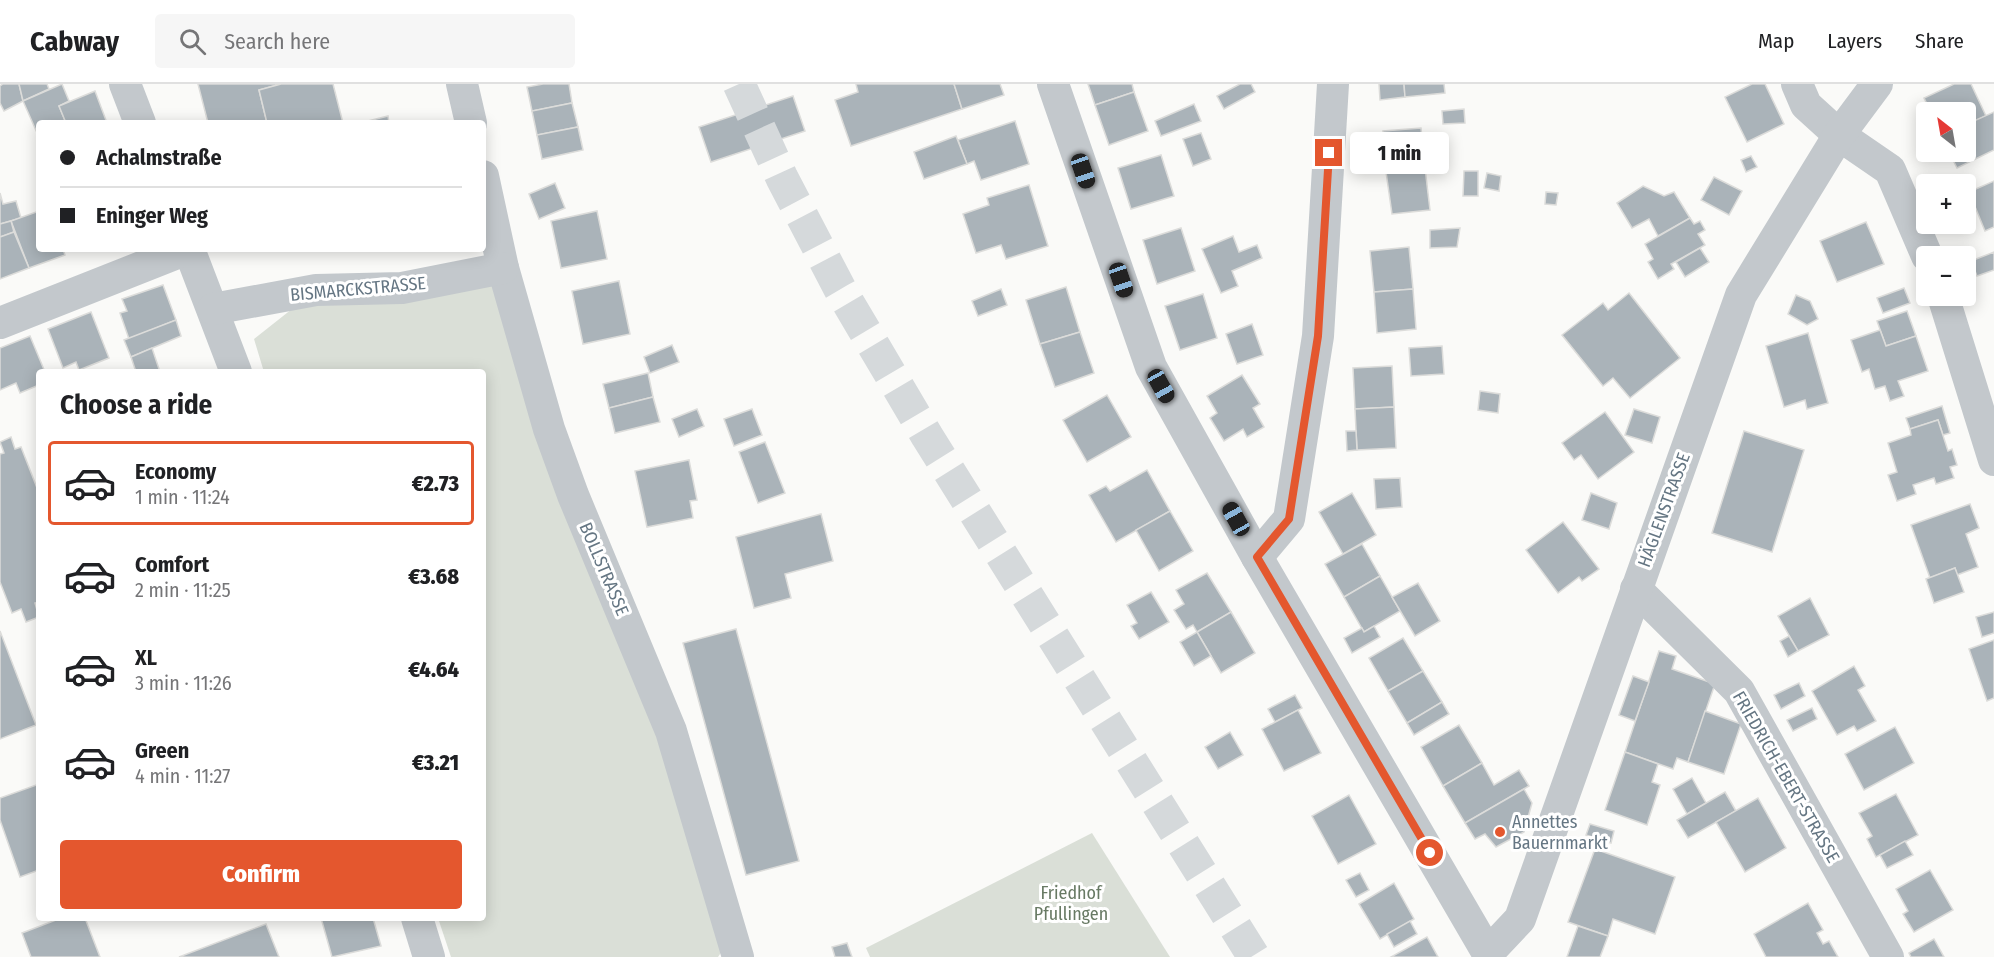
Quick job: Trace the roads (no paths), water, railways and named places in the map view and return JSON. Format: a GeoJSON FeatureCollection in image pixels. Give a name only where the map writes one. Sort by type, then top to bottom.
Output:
{"type":"FeatureCollection","features":[{"type":"Feature","properties":{"kind":"street"},"geometry":{"type":"LineString","coordinates":[[125,84],[139,120]]}},
{"type":"Feature","properties":{"kind":"street"},"geometry":{"type":"LineString","coordinates":[[462,84],[470,120]]}},
{"type":"Feature","properties":{"kind":"street"},"geometry":{"type":"LineString","coordinates":[[1053,84],[1151,367],[1257,557],[1489,955]]}},
{"type":"Feature","properties":{"kind":"street"},"geometry":{"type":"LineString","coordinates":[[1257,557],[1289,519],[1318,336],[1333,84]]}},
{"type":"Feature","properties":{"kind":"street"},"geometry":{"type":"LineString","coordinates":[[1797,84],[1806,105],[1839,135],[1890,170],[1924,246]]}},
{"type":"Feature","properties":{"kind":"street","name":"HÄGLENSTRASSE"},"geometry":{"type":"LineString","coordinates":[[1489,955],[1520,919],[1741,294],[1839,135],[1877,84]]}},
{"type":"Feature","properties":{"kind":"street","name":"BOLLSTRASSE"},"geometry":{"type":"LineString","coordinates":[[486,190],[503,268],[560,460],[671,731],[738,957]]}},
{"type":"Feature","properties":{"kind":"street"},"geometry":{"type":"LineString","coordinates":[[0,323],[180,252]]}},
{"type":"Feature","properties":{"kind":"street"},"geometry":{"type":"LineString","coordinates":[[189,252],[235,369]]}},
{"type":"Feature","properties":{"kind":"street","name":"BISMARCKSTRASSE"},"geometry":{"type":"LineString","coordinates":[[213,309],[316,290],[402,288],[503,268]]}},
{"type":"Feature","properties":{"kind":"street"},"geometry":{"type":"LineString","coordinates":[[1946,306],[1994,460]]}},
{"type":"Feature","properties":{"kind":"street","name":"FRIEDRICH-EBERT-STRASSE"},"geometry":{"type":"LineString","coordinates":[[1636,589],[1739,691],[1888,957]]}},
{"type":"Feature","properties":{"kind":"street"},"geometry":{"type":"LineString","coordinates":[[418,921],[429,957]]}},
{"type":"Feature","properties":{"kind":"tunnel"},"geometry":{"type":"LineString","coordinates":[[739,84],[782,178],[840,289],[927,436],[1254,957]]}},
{"type":"Feature","properties":{"kind":"place","name":"Annettes Bauernmarkt"},"geometry":{"type":"Point","coordinates":[1500,832]}},
{"type":"Feature","properties":{"kind":"park label","name":"Friedhof Pfullingen"},"geometry":{"type":"Point","coordinates":[1071,903]}}]}
